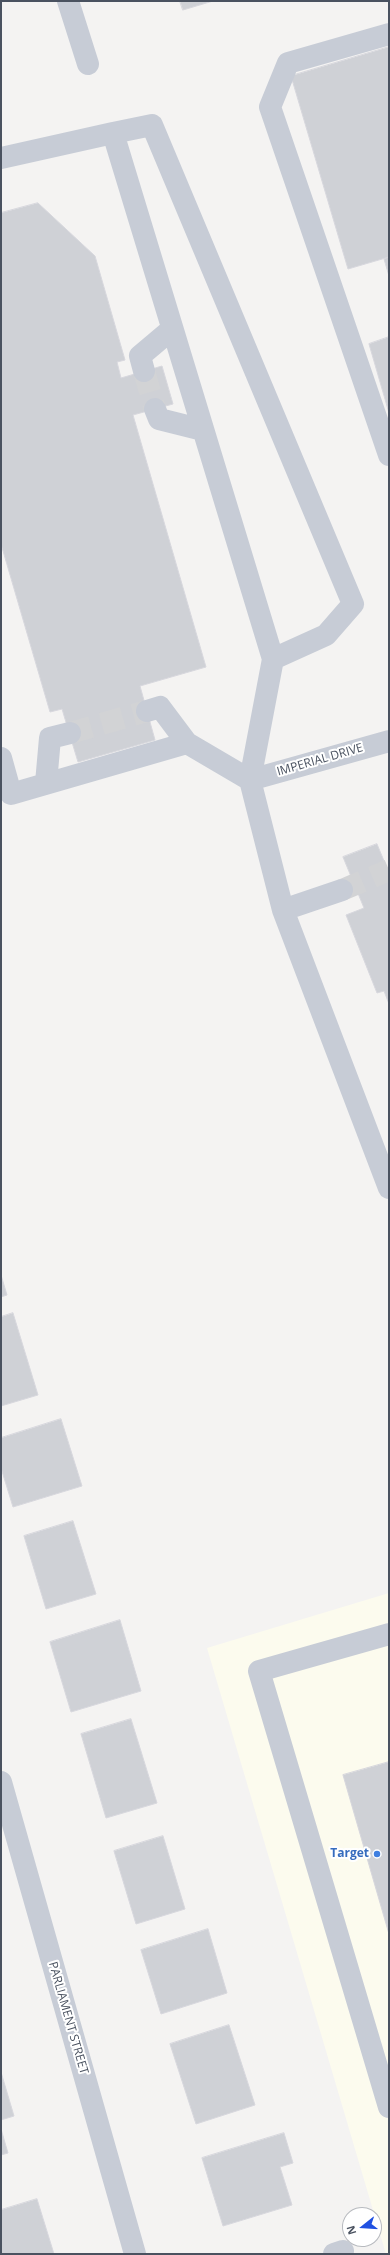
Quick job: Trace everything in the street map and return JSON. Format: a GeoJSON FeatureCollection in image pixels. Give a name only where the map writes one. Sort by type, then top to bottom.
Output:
{"type":"FeatureCollection","features":[{"type":"Feature","properties":{"kind":"street"},"geometry":{"type":"LineString","coordinates":[[68,1],[88,64]]}},
{"type":"Feature","properties":{"kind":"street"},"geometry":{"type":"LineString","coordinates":[[389,34],[288,63],[270,107],[389,455]]}},
{"type":"Feature","properties":{"kind":"street"},"geometry":{"type":"LineString","coordinates":[[1,158],[152,125],[354,604],[326,635],[273,659]]}},
{"type":"Feature","properties":{"kind":"street"},"geometry":{"type":"LineString","coordinates":[[113,133],[273,659],[250,780],[283,910],[389,1188]]}},
{"type":"Feature","properties":{"kind":"street"},"geometry":{"type":"LineString","coordinates":[[144,371],[140,356],[172,328]]}},
{"type":"Feature","properties":{"kind":"street"},"geometry":{"type":"LineString","coordinates":[[155,409],[159,419],[203,430]]}},
{"type":"Feature","properties":{"kind":"street"},"geometry":{"type":"LineString","coordinates":[[147,711],[160,707],[187,743],[250,780]]}},
{"type":"Feature","properties":{"kind":"street"},"geometry":{"type":"LineString","coordinates":[[46,783],[50,738],[70,733]]}},
{"type":"Feature","properties":{"kind":"street","name":"IMPERIAL DRIVE"},"geometry":{"type":"LineString","coordinates":[[250,780],[389,741]]}},
{"type":"Feature","properties":{"kind":"street"},"geometry":{"type":"LineString","coordinates":[[1,758],[11,794],[187,743]]}},
{"type":"Feature","properties":{"kind":"street"},"geometry":{"type":"LineString","coordinates":[[283,910],[342,890]]}},
{"type":"Feature","properties":{"kind":"street"},"geometry":{"type":"LineString","coordinates":[[389,1634],[259,1671],[389,2107]]}},
{"type":"Feature","properties":{"kind":"street","name":"PARLIAMENT STREET"},"geometry":{"type":"LineString","coordinates":[[1,1782],[135,2254]]}},
{"type":"Feature","properties":{"kind":"shaded area"},"geometry":{"type":"Polygon","coordinates":[[[389,1593],[389,2254],[386,2254],[382,2240],[382,2207],[372,2207],[207,1648],[389,1593]]]}},
{"type":"Feature","properties":{"kind":"building"},"geometry":{"type":"Polygon","coordinates":[[[180,1],[213,1],[183,10],[180,1]]]}},
{"type":"Feature","properties":{"kind":"building"},"geometry":{"type":"Polygon","coordinates":[[[389,47],[389,257],[348,269],[291,76],[389,47]]]}},
{"type":"Feature","properties":{"kind":"building"},"geometry":{"type":"Polygon","coordinates":[[[38,203],[95,256],[125,360],[117,362],[121,378],[162,366],[173,404],[133,415],[206,667],[140,686],[155,740],[78,762],[62,709],[50,712],[1,544],[1,213],[38,203]]]}},
{"type":"Feature","properties":{"kind":"building"},"geometry":{"type":"Polygon","coordinates":[[[389,257],[389,276],[384,259],[389,257]]]}},
{"type":"Feature","properties":{"kind":"building"},"geometry":{"type":"Polygon","coordinates":[[[389,337],[389,413],[369,344],[389,337]]]}},
{"type":"Feature","properties":{"kind":"building"},"geometry":{"type":"Polygon","coordinates":[[[377,844],[389,873],[389,1004],[384,991],[377,993],[346,915],[364,908],[343,857],[377,844]]]}},
{"type":"Feature","properties":{"kind":"building"},"geometry":{"type":"Polygon","coordinates":[[[1,1275],[7,1295],[1,1297],[1,1275]]]}},
{"type":"Feature","properties":{"kind":"building"},"geometry":{"type":"Polygon","coordinates":[[[13,1313],[38,1395],[1,1406],[1,1317],[13,1313]]]}},
{"type":"Feature","properties":{"kind":"building"},"geometry":{"type":"Polygon","coordinates":[[[61,1419],[82,1486],[13,1507],[1,1468],[1,1438],[61,1419]]]}},
{"type":"Feature","properties":{"kind":"building"},"geometry":{"type":"Polygon","coordinates":[[[73,1521],[96,1594],[46,1609],[24,1536],[73,1521]]]}},
{"type":"Feature","properties":{"kind":"building"},"geometry":{"type":"Polygon","coordinates":[[[120,1620],[141,1691],[71,1712],[50,1642],[120,1620]]]}},
{"type":"Feature","properties":{"kind":"building"},"geometry":{"type":"Polygon","coordinates":[[[131,1719],[157,1803],[106,1818],[81,1734],[131,1719]]]}},
{"type":"Feature","properties":{"kind":"building","name":"Target"},"geometry":{"type":"Polygon","coordinates":[[[389,1762],[389,1934],[343,1775],[389,1762]]]}},
{"type":"Feature","properties":{"kind":"building"},"geometry":{"type":"Polygon","coordinates":[[[163,1836],[185,1909],[136,1924],[114,1851],[163,1836]]]}},
{"type":"Feature","properties":{"kind":"building"},"geometry":{"type":"Polygon","coordinates":[[[208,1929],[227,1993],[161,2014],[141,1950],[208,1929]]]}},
{"type":"Feature","properties":{"kind":"building"},"geometry":{"type":"Polygon","coordinates":[[[229,2025],[255,2105],[196,2124],[170,2044],[229,2025]]]}},
{"type":"Feature","properties":{"kind":"building"},"geometry":{"type":"Polygon","coordinates":[[[1,2072],[14,2116],[1,2120],[1,2072]]]}},
{"type":"Feature","properties":{"kind":"building"},"geometry":{"type":"Polygon","coordinates":[[[1,2129],[8,2153],[1,2155],[1,2129]]]}},
{"type":"Feature","properties":{"kind":"building"},"geometry":{"type":"Polygon","coordinates":[[[284,2133],[293,2163],[280,2167],[292,2205],[223,2226],[202,2158],[284,2133]]]}},
{"type":"Feature","properties":{"kind":"building"},"geometry":{"type":"Polygon","coordinates":[[[37,2199],[54,2254],[1,2254],[1,2210],[37,2199]]]}},
{"type":"Feature","properties":{"kind":"tunnel"},"geometry":{"type":"LineString","coordinates":[[144,371],[155,409]]}},
{"type":"Feature","properties":{"kind":"tunnel"},"geometry":{"type":"LineString","coordinates":[[70,733],[147,711]]}},
{"type":"Feature","properties":{"kind":"tunnel"},"geometry":{"type":"LineString","coordinates":[[342,890],[389,870]]}},
{"type":"Feature","properties":{"kind":"place","name":"Target"},"geometry":{"type":"Point","coordinates":[377,1854]}}]}
